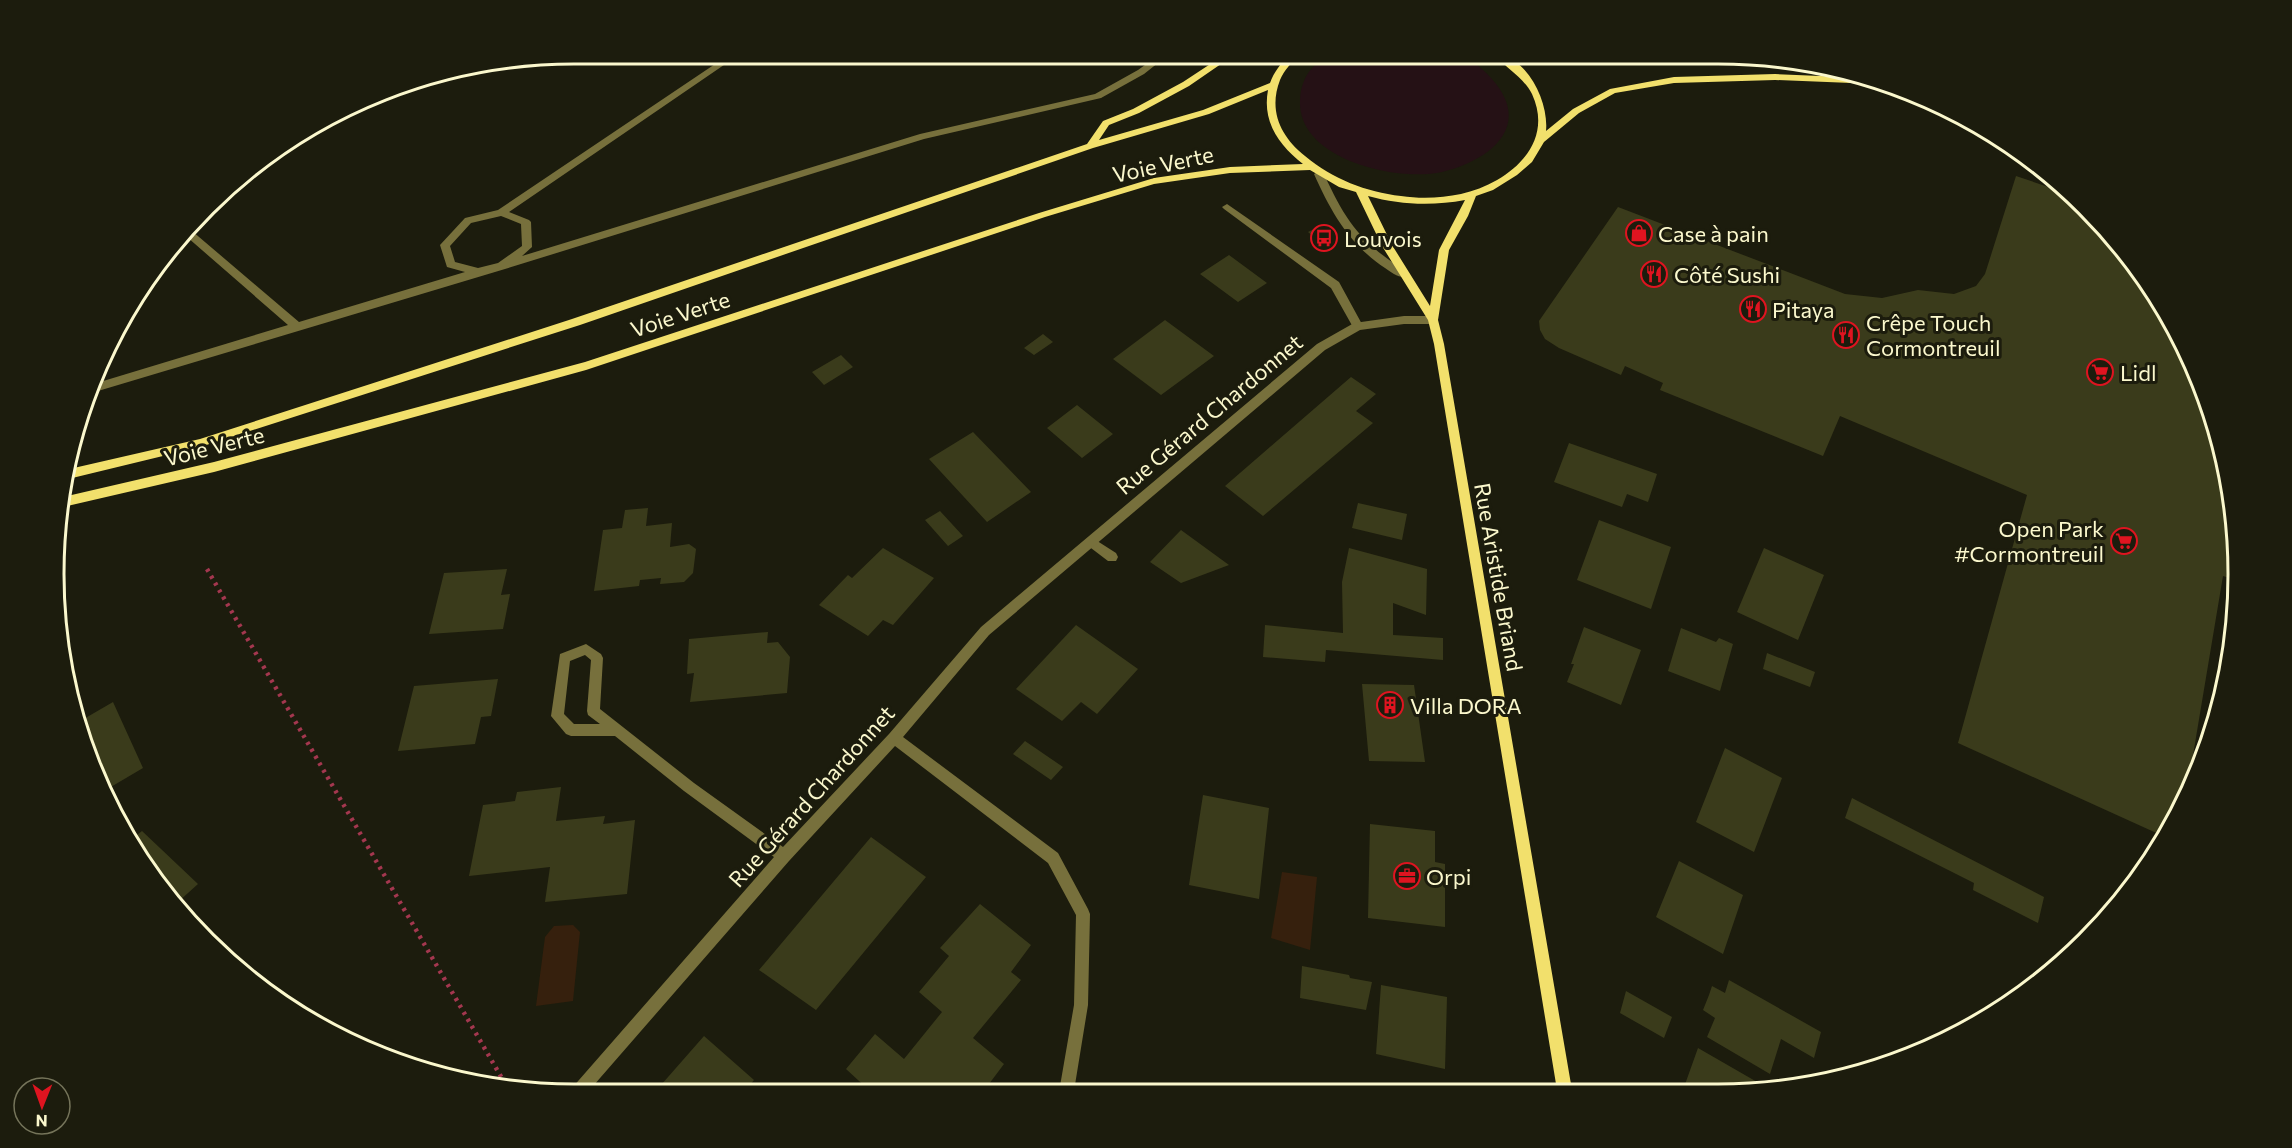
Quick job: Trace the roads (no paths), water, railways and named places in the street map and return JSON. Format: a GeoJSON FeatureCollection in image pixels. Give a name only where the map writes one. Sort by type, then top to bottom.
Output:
{"type":"FeatureCollection","features":[{"type":"Feature","properties":{"kind":"main road"},"geometry":{"type":"LineString","coordinates":[[1090,146],[1106,123],[1136,111],[1186,84],[1216,64]]}},
{"type":"Feature","properties":{"kind":"main road"},"geometry":{"type":"LineString","coordinates":[[1284,64],[1272,85],[1270,113],[1282,141],[1319,174],[1361,192],[1398,200],[1427,200],[1472,194],[1504,182],[1528,163],[1541,140],[1576,111],[1613,91],[1674,80],[1775,77],[1840,80]]}},
{"type":"Feature","properties":{"kind":"main road"},"geometry":{"type":"LineString","coordinates":[[1514,64],[1534,88],[1544,114],[1541,140]]}},
{"type":"Feature","properties":{"kind":"main road","name":"Voie Verte"},"geometry":{"type":"LineString","coordinates":[[74,473],[200,443],[576,322],[1090,146],[1206,112],[1272,85]]}},
{"type":"Feature","properties":{"kind":"main road","name":"Voie Verte"},"geometry":{"type":"LineString","coordinates":[[70,500],[214,467],[586,366],[1031,219],[1154,181],[1230,170],[1308,166]]}},
{"type":"Feature","properties":{"kind":"main road","name":"Rue Aristide Briand"},"geometry":{"type":"LineString","coordinates":[[1361,192],[1386,246],[1433,320]]}},
{"type":"Feature","properties":{"kind":"main road","name":"Rue Aristide Briand"},"geometry":{"type":"LineString","coordinates":[[1472,194],[1444,250],[1433,320],[1564,1084]]}},
{"type":"Feature","properties":{"kind":"street"},"geometry":{"type":"LineString","coordinates":[[478,272],[451,264],[445,245],[468,220],[501,213],[721,64]]}},
{"type":"Feature","properties":{"kind":"street"},"geometry":{"type":"LineString","coordinates":[[100,387],[923,136],[1098,96],[1152,64]]}},
{"type":"Feature","properties":{"kind":"street"},"geometry":{"type":"LineString","coordinates":[[1319,174],[1348,231],[1374,257],[1402,274]]}},
{"type":"Feature","properties":{"kind":"street"},"geometry":{"type":"LineString","coordinates":[[1227,207],[1335,285],[1359,326]]}},
{"type":"Feature","properties":{"kind":"street"},"geometry":{"type":"LineString","coordinates":[[501,213],[526,222],[527,247],[501,266]]}},
{"type":"Feature","properties":{"kind":"street"},"geometry":{"type":"LineString","coordinates":[[193,236],[297,327]]}},
{"type":"Feature","properties":{"kind":"street","name":"Rue Gérard Chardonnet"},"geometry":{"type":"LineString","coordinates":[[586,1084],[784,856],[894,738],[986,631],[1321,347],[1359,326],[1404,320],[1433,320]]}},
{"type":"Feature","properties":{"kind":"street"},"geometry":{"type":"LineString","coordinates":[[1090,542],[1112,557]]}},
{"type":"Feature","properties":{"kind":"street"},"geometry":{"type":"LineString","coordinates":[[619,730],[571,730],[557,716],[564,658],[586,648],[597,658],[593,711],[619,730],[689,787],[784,856]]}},
{"type":"Feature","properties":{"kind":"street"},"geometry":{"type":"LineString","coordinates":[[894,738],[1053,858],[1083,914],[1081,1005],[1067,1084]]}},
{"type":"Feature","properties":{"kind":"place","name":"Case à pain"},"geometry":{"type":"Point","coordinates":[1639,233]}},
{"type":"Feature","properties":{"kind":"place","name":"Louvois"},"geometry":{"type":"Point","coordinates":[1324,238]}},
{"type":"Feature","properties":{"kind":"place","name":"Côté Sushi"},"geometry":{"type":"Point","coordinates":[1654,274]}},
{"type":"Feature","properties":{"kind":"place","name":"Pitaya"},"geometry":{"type":"Point","coordinates":[1753,309]}},
{"type":"Feature","properties":{"kind":"place","name":"Crêpe Touch Cormontreuil"},"geometry":{"type":"Point","coordinates":[1846,335]}},
{"type":"Feature","properties":{"kind":"place","name":"Lidl"},"geometry":{"type":"Point","coordinates":[2100,372]}},
{"type":"Feature","properties":{"kind":"place","name":"Open Park #Cormontreuil"},"geometry":{"type":"Point","coordinates":[2124,541]}},
{"type":"Feature","properties":{"kind":"place","name":"Villa DORA"},"geometry":{"type":"Point","coordinates":[1390,705]}},
{"type":"Feature","properties":{"kind":"place","name":"Orpi"},"geometry":{"type":"Point","coordinates":[1407,876]}}]}
